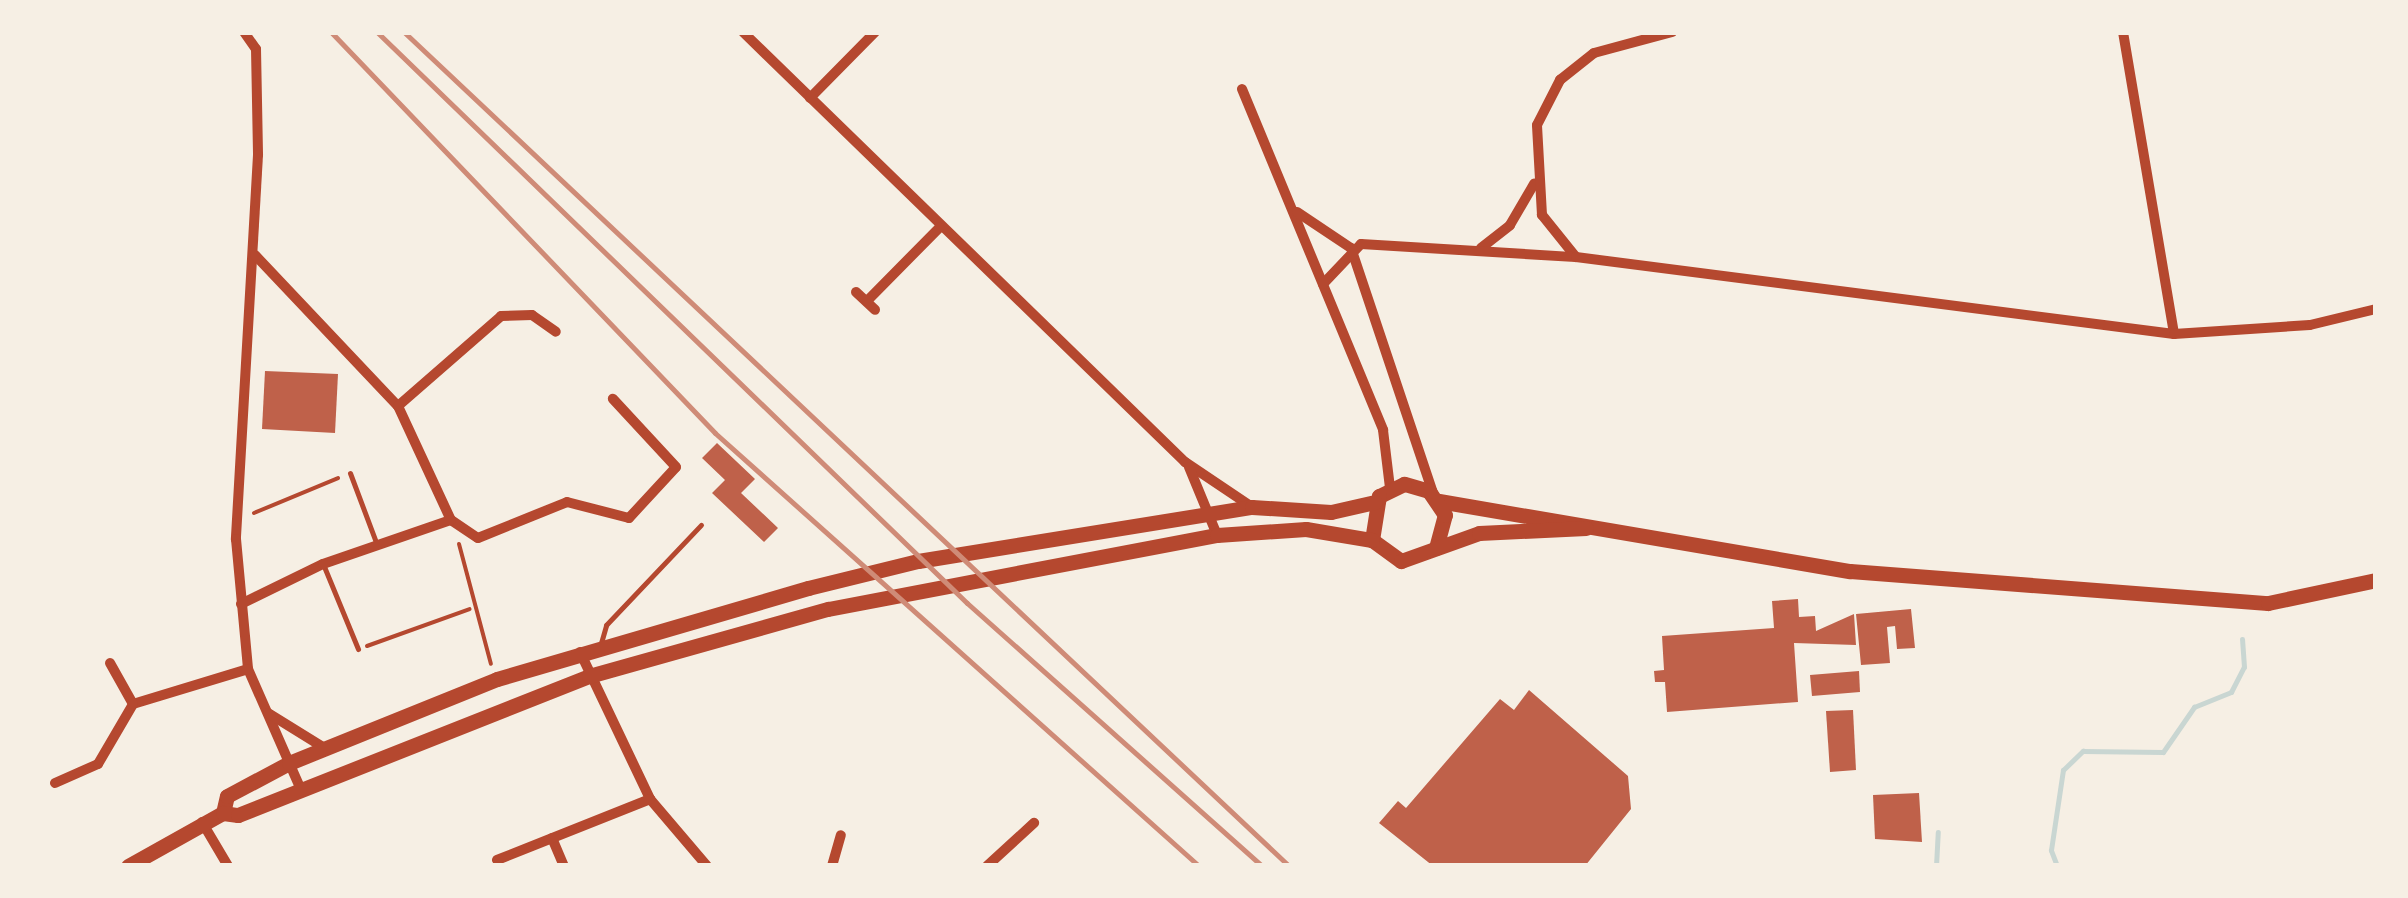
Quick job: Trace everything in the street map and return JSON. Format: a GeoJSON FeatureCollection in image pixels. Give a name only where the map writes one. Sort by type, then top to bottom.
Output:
{"type":"FeatureCollection","features":[{"type":"Feature","properties":{"kind":"main road"},"geometry":{"type":"LineString","coordinates":[[223,812],[227,796],[288,763],[498,679],[808,588],[995,548],[1252,506],[1331,512],[1375,502],[1390,488],[1418,486],[1437,499],[1564,516],[1586,528]]}},
{"type":"Feature","properties":{"kind":"main road"},"geometry":{"type":"LineString","coordinates":[[1436,548],[1446,529],[1437,499]]}},
{"type":"Feature","properties":{"kind":"main road"},"geometry":{"type":"LineString","coordinates":[[1372,540],[1375,502]]}},
{"type":"Feature","properties":{"kind":"main road"},"geometry":{"type":"LineString","coordinates":[[128,866],[223,812],[238,815],[299,786],[590,676],[828,609],[1017,566],[1216,535],[1306,529],[1372,540],[1401,561],[1479,533],[1586,528],[1850,571],[2268,603],[2376,580]]}},
{"type":"Feature","properties":{"kind":"street"},"geometry":{"type":"LineString","coordinates":[[244,32],[256,49],[258,155],[256,255],[236,458],[241,604],[248,669],[299,786]]}},
{"type":"Feature","properties":{"kind":"street"},"geometry":{"type":"LineString","coordinates":[[743,32],[939,228],[1185,462],[1252,506]]}},
{"type":"Feature","properties":{"kind":"street"},"geometry":{"type":"LineString","coordinates":[[810,98],[875,32]]}},
{"type":"Feature","properties":{"kind":"street"},"geometry":{"type":"LineString","coordinates":[[1576,258],[1554,237],[1534,184],[1537,125],[1560,80],[1594,53],[1672,32]]}},
{"type":"Feature","properties":{"kind":"street"},"geometry":{"type":"LineString","coordinates":[[2123,32],[2174,334]]}},
{"type":"Feature","properties":{"kind":"street"},"geometry":{"type":"LineString","coordinates":[[1242,90],[1296,212],[1383,430],[1390,488]]}},
{"type":"Feature","properties":{"kind":"street"},"geometry":{"type":"LineString","coordinates":[[1480,249],[1510,225],[1534,184]]}},
{"type":"Feature","properties":{"kind":"street"},"geometry":{"type":"LineString","coordinates":[[1296,212],[1351,248],[1480,249],[1576,258],[2174,334],[2310,325],[2376,309]]}},
{"type":"Feature","properties":{"kind":"street"},"geometry":{"type":"LineString","coordinates":[[856,292],[871,305],[939,228]]}},
{"type":"Feature","properties":{"kind":"street"},"geometry":{"type":"LineString","coordinates":[[1323,284],[1351,248]]}},
{"type":"Feature","properties":{"kind":"street"},"geometry":{"type":"LineString","coordinates":[[1351,248],[1437,499]]}},
{"type":"Feature","properties":{"kind":"street"},"geometry":{"type":"LineString","coordinates":[[256,255],[398,406],[452,520],[478,538],[568,502],[629,518],[676,467],[613,400]]}},
{"type":"Feature","properties":{"kind":"street"},"geometry":{"type":"LineString","coordinates":[[398,406],[500,316],[532,314],[556,332]]}},
{"type":"Feature","properties":{"kind":"street"},"geometry":{"type":"LineString","coordinates":[[1185,462],[1204,515],[1216,535]]}},
{"type":"Feature","properties":{"kind":"street"},"geometry":{"type":"LineString","coordinates":[[241,604],[323,564],[452,520]]}},
{"type":"Feature","properties":{"kind":"street"},"geometry":{"type":"LineString","coordinates":[[580,652],[650,799],[707,866]]}},
{"type":"Feature","properties":{"kind":"street"},"geometry":{"type":"LineString","coordinates":[[110,663],[134,704]]}},
{"type":"Feature","properties":{"kind":"street"},"geometry":{"type":"LineString","coordinates":[[55,782],[98,764],[134,704],[248,669]]}},
{"type":"Feature","properties":{"kind":"street"},"geometry":{"type":"LineString","coordinates":[[268,713],[324,748]]}},
{"type":"Feature","properties":{"kind":"street"},"geometry":{"type":"LineString","coordinates":[[497,860],[650,799]]}},
{"type":"Feature","properties":{"kind":"street"},"geometry":{"type":"LineString","coordinates":[[202,821],[228,866]]}},
{"type":"Feature","properties":{"kind":"street"},"geometry":{"type":"LineString","coordinates":[[987,866],[1034,823]]}},
{"type":"Feature","properties":{"kind":"street"},"geometry":{"type":"LineString","coordinates":[[832,866],[841,835]]}},
{"type":"Feature","properties":{"kind":"street"},"geometry":{"type":"LineString","coordinates":[[552,838],[564,866]]}},
{"type":"Feature","properties":{"kind":"lane"},"geometry":{"type":"LineString","coordinates":[[350,473],[377,546]]}},
{"type":"Feature","properties":{"kind":"lane"},"geometry":{"type":"LineString","coordinates":[[600,646],[606,625],[701,525]]}},
{"type":"Feature","properties":{"kind":"lane"},"geometry":{"type":"LineString","coordinates":[[323,564],[358,649]]}},
{"type":"Feature","properties":{"kind":"path"},"geometry":{"type":"LineString","coordinates":[[254,513],[350,473]]}},
{"type":"Feature","properties":{"kind":"path"},"geometry":{"type":"LineString","coordinates":[[452,520],[470,608],[498,679]]}},
{"type":"Feature","properties":{"kind":"path"},"geometry":{"type":"LineString","coordinates":[[358,649],[470,608]]}},
{"type":"Feature","properties":{"kind":"building"},"geometry":{"type":"Polygon","coordinates":[[[265,371],[338,374],[335,433],[262,429],[265,371]]]}},
{"type":"Feature","properties":{"kind":"building"},"geometry":{"type":"Polygon","coordinates":[[[717,443],[755,479],[741,493],[778,528],[764,542],[712,493],[725,480],[702,458],[717,443]]]}},
{"type":"Feature","properties":{"kind":"building"},"geometry":{"type":"Polygon","coordinates":[[[1798,599],[1799,617],[1815,616],[1816,631],[1854,614],[1856,645],[1794,643],[1798,702],[1667,712],[1665,682],[1655,682],[1654,671],[1664,670],[1662,636],[1774,628],[1772,601],[1798,599]]]}},
{"type":"Feature","properties":{"kind":"building"},"geometry":{"type":"Polygon","coordinates":[[[1911,609],[1915,648],[1897,649],[1895,626],[1887,627],[1890,663],[1861,665],[1856,614],[1911,609]]]}},
{"type":"Feature","properties":{"kind":"building"},"geometry":{"type":"Polygon","coordinates":[[[1859,671],[1860,692],[1812,696],[1810,675],[1859,671]]]}},
{"type":"Feature","properties":{"kind":"building"},"geometry":{"type":"Polygon","coordinates":[[[1529,690],[1628,776],[1631,809],[1585,866],[1433,866],[1379,823],[1398,801],[1406,808],[1500,699],[1514,710],[1529,690]]]}},
{"type":"Feature","properties":{"kind":"building"},"geometry":{"type":"Polygon","coordinates":[[[1853,710],[1856,770],[1830,772],[1826,711],[1853,710]]]}},
{"type":"Feature","properties":{"kind":"building"},"geometry":{"type":"Polygon","coordinates":[[[1919,793],[1922,842],[1875,839],[1873,795],[1919,793]]]}},
{"type":"Feature","properties":{"kind":"waterway"},"geometry":{"type":"LineString","coordinates":[[2057,866],[2051,850],[2063,770],[2083,751],[2163,752],[2194,707],[2231,692],[2244,667],[2242,639]]}},
{"type":"Feature","properties":{"kind":"waterway"},"geometry":{"type":"LineString","coordinates":[[1936,866],[1938,832]]}},
{"type":"Feature","properties":{"kind":"railway"},"geometry":{"type":"LineString","coordinates":[[331,32],[715,433],[1199,866]]}},
{"type":"Feature","properties":{"kind":"railway"},"geometry":{"type":"LineString","coordinates":[[377,32],[967,603],[1262,866]]}},
{"type":"Feature","properties":{"kind":"railway"},"geometry":{"type":"LineString","coordinates":[[404,32],[1289,866]]}}]}
